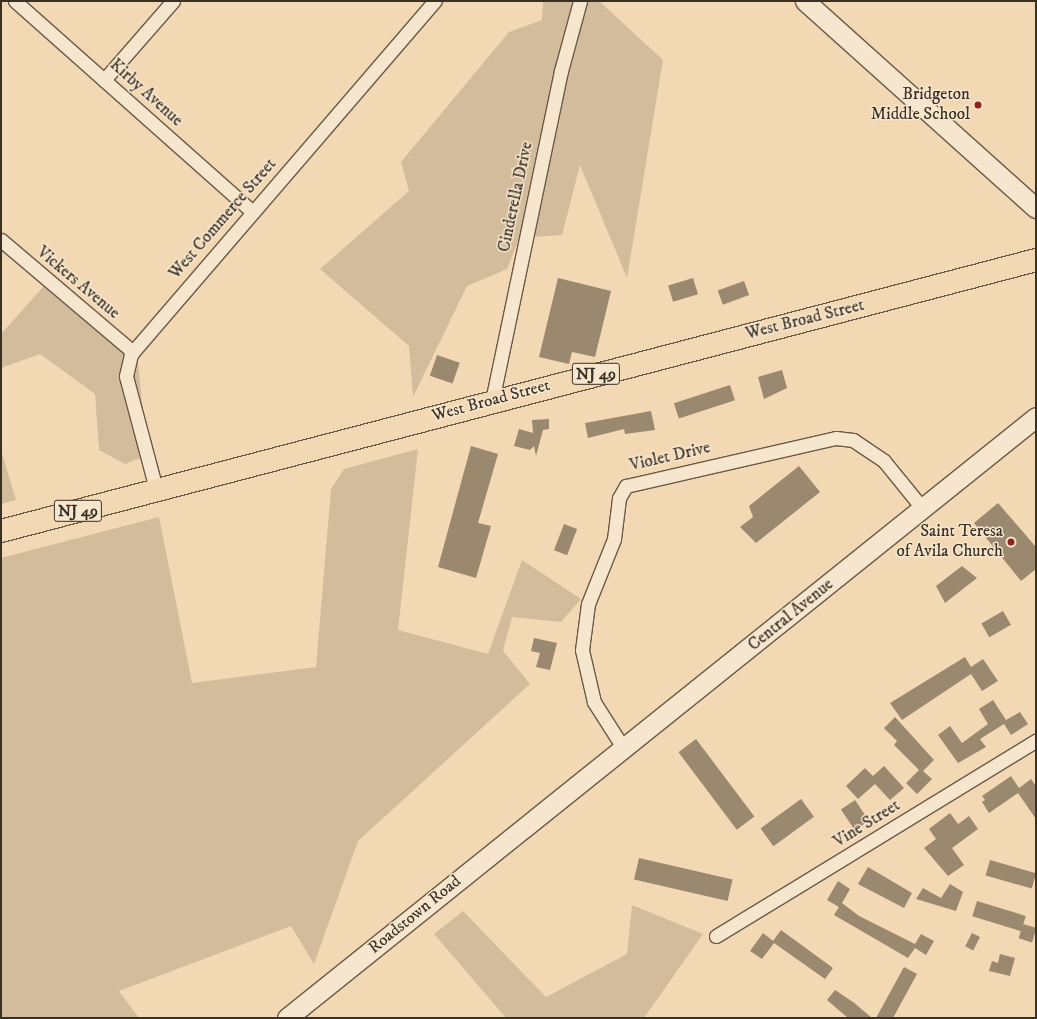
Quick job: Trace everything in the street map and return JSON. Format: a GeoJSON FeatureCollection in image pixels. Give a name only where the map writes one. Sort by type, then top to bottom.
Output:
{"type":"FeatureCollection","features":[{"type":"Feature","properties":{"kind":"highway","name":"West Broad Street"},"geometry":{"type":"LineString","coordinates":[[156,490],[1036,260]]}},
{"type":"Feature","properties":{"kind":"highway","name":"NJ 49"},"geometry":{"type":"LineString","coordinates":[[1,531],[156,490]]}},
{"type":"Feature","properties":{"kind":"main road"},"geometry":{"type":"LineString","coordinates":[[805,1],[1036,208]]}},
{"type":"Feature","properties":{"kind":"main road","name":"Central Avenue"},"geometry":{"type":"LineString","coordinates":[[544,812],[1036,417]]}},
{"type":"Feature","properties":{"kind":"main road","name":"Roadstown Road"},"geometry":{"type":"LineString","coordinates":[[287,1018],[544,812]]}},
{"type":"Feature","properties":{"kind":"street","name":"Kirby Avenue"},"geometry":{"type":"LineString","coordinates":[[15,1],[253,212]]}},
{"type":"Feature","properties":{"kind":"street"},"geometry":{"type":"LineString","coordinates":[[104,80],[173,1]]}},
{"type":"Feature","properties":{"kind":"street","name":"West Commerce Street"},"geometry":{"type":"LineString","coordinates":[[156,490],[126,376],[133,352],[434,1]]}},
{"type":"Feature","properties":{"kind":"street","name":"Cinderella Drive"},"geometry":{"type":"LineString","coordinates":[[492,401],[561,71],[580,1]]}},
{"type":"Feature","properties":{"kind":"street","name":"Vickers Avenue"},"geometry":{"type":"LineString","coordinates":[[1,240],[133,352]]}},
{"type":"Feature","properties":{"kind":"street","name":"Violet Drive"},"geometry":{"type":"LineString","coordinates":[[624,749],[594,702],[582,650],[588,604],[614,539],[619,498],[626,486],[836,438],[852,440],[884,461],[923,509]]}},
{"type":"Feature","properties":{"kind":"street","name":"Vine Street"},"geometry":{"type":"LineString","coordinates":[[716,936],[1036,741]]}},
{"type":"Feature","properties":{"kind":"shaded area"},"geometry":{"type":"Polygon","coordinates":[[[543,1],[599,1],[663,60],[627,278],[580,165],[562,235],[519,238],[507,269],[467,286],[413,397],[409,346],[320,269],[409,191],[401,162],[509,32],[542,20],[543,1]]]}},
{"type":"Feature","properties":{"kind":"shaded area"},"geometry":{"type":"Polygon","coordinates":[[[51,278],[137,351],[147,455],[125,464],[99,450],[95,394],[40,354],[1,368],[1,334],[51,278]]]}},
{"type":"Feature","properties":{"kind":"shaded area"},"geometry":{"type":"Polygon","coordinates":[[[418,449],[398,630],[488,654],[522,560],[581,599],[561,622],[512,617],[503,651],[530,684],[358,841],[314,964],[291,926],[119,991],[139,1018],[1,1018],[1,558],[159,517],[192,683],[316,667],[331,489],[344,469],[418,449]]]}},
{"type":"Feature","properties":{"kind":"shaded area"},"geometry":{"type":"Polygon","coordinates":[[[1,450],[16,500],[1,504],[1,450]]]}},
{"type":"Feature","properties":{"kind":"shaded area"},"geometry":{"type":"Polygon","coordinates":[[[632,905],[703,934],[644,1018],[506,1018],[434,934],[463,911],[546,997],[627,954],[632,905]]]}},
{"type":"Feature","properties":{"kind":"building"},"geometry":{"type":"Polygon","coordinates":[[[558,278],[611,291],[595,357],[572,352],[569,364],[539,357],[558,278]]]}},
{"type":"Feature","properties":{"kind":"building"},"geometry":{"type":"Polygon","coordinates":[[[693,278],[698,294],[673,302],[668,286],[693,278]]]}},
{"type":"Feature","properties":{"kind":"building"},"geometry":{"type":"Polygon","coordinates":[[[744,281],[749,295],[723,305],[718,291],[744,281]]]}},
{"type":"Feature","properties":{"kind":"building"},"geometry":{"type":"Polygon","coordinates":[[[437,355],[460,363],[453,384],[430,376],[437,355]]]}},
{"type":"Feature","properties":{"kind":"building"},"geometry":{"type":"Polygon","coordinates":[[[782,370],[787,388],[764,399],[758,377],[782,370]]]}},
{"type":"Feature","properties":{"kind":"building"},"geometry":{"type":"Polygon","coordinates":[[[730,385],[735,400],[679,418],[674,403],[730,385]]]}},
{"type":"Feature","properties":{"kind":"building"},"geometry":{"type":"Polygon","coordinates":[[[651,411],[655,430],[625,434],[624,429],[588,438],[585,423],[651,411]]]}},
{"type":"Feature","properties":{"kind":"building"},"geometry":{"type":"Polygon","coordinates":[[[549,419],[549,429],[543,430],[536,456],[534,446],[530,450],[514,446],[519,429],[533,433],[532,420],[549,419]]]}},
{"type":"Feature","properties":{"kind":"building"},"geometry":{"type":"Polygon","coordinates":[[[471,446],[498,454],[478,523],[491,526],[476,578],[438,567],[471,446]]]}},
{"type":"Feature","properties":{"kind":"building"},"geometry":{"type":"Polygon","coordinates":[[[799,466],[820,492],[756,543],[740,527],[753,517],[749,506],[799,466]]]}},
{"type":"Feature","properties":{"kind":"building","name":"Saint Teresa of Avila Church"},"geometry":{"type":"Polygon","coordinates":[[[998,503],[1036,547],[1036,569],[1021,581],[974,523],[998,503]]]}},
{"type":"Feature","properties":{"kind":"building"},"geometry":{"type":"Polygon","coordinates":[[[564,524],[577,529],[567,555],[554,550],[564,524]]]}},
{"type":"Feature","properties":{"kind":"building"},"geometry":{"type":"Polygon","coordinates":[[[962,566],[977,578],[945,603],[936,586],[962,566]]]}},
{"type":"Feature","properties":{"kind":"building"},"geometry":{"type":"Polygon","coordinates":[[[1003,611],[1011,625],[989,637],[981,624],[1003,611]]]}},
{"type":"Feature","properties":{"kind":"building"},"geometry":{"type":"Polygon","coordinates":[[[534,638],[557,643],[550,670],[536,667],[540,653],[531,651],[534,638]]]}},
{"type":"Feature","properties":{"kind":"building"},"geometry":{"type":"Polygon","coordinates":[[[965,657],[971,667],[983,659],[998,681],[982,691],[971,674],[902,720],[890,703],[965,657]]]}},
{"type":"Feature","properties":{"kind":"building"},"geometry":{"type":"Polygon","coordinates":[[[993,700],[1006,720],[1020,712],[1028,724],[1011,735],[1004,724],[980,739],[986,747],[958,763],[938,735],[950,726],[962,743],[988,724],[979,709],[993,700]]]}},
{"type":"Feature","properties":{"kind":"building"},"geometry":{"type":"Polygon","coordinates":[[[895,717],[934,760],[923,771],[932,779],[917,794],[906,783],[919,770],[894,745],[897,741],[884,728],[895,717]]]}},
{"type":"Feature","properties":{"kind":"building"},"geometry":{"type":"Polygon","coordinates":[[[696,739],[754,816],[737,830],[678,752],[696,739]]]}},
{"type":"Feature","properties":{"kind":"building"},"geometry":{"type":"Polygon","coordinates":[[[884,766],[904,788],[890,800],[875,784],[858,799],[846,786],[865,768],[873,776],[884,766]]]}},
{"type":"Feature","properties":{"kind":"building"},"geometry":{"type":"Polygon","coordinates":[[[1011,776],[1019,788],[1031,779],[1036,786],[1036,819],[1018,793],[989,813],[982,802],[985,800],[982,796],[1011,776]]]}},
{"type":"Feature","properties":{"kind":"building"},"geometry":{"type":"Polygon","coordinates":[[[801,799],[814,817],[773,846],[761,828],[801,799]]]}},
{"type":"Feature","properties":{"kind":"building"},"geometry":{"type":"Polygon","coordinates":[[[855,800],[869,821],[855,830],[841,810],[855,800]]]}},
{"type":"Feature","properties":{"kind":"building"},"geometry":{"type":"Polygon","coordinates":[[[950,813],[958,824],[969,816],[978,829],[952,848],[964,865],[948,876],[924,848],[936,839],[929,829],[950,813]]]}},
{"type":"Feature","properties":{"kind":"building"},"geometry":{"type":"Polygon","coordinates":[[[639,858],[733,880],[728,901],[634,879],[639,858]]]}},
{"type":"Feature","properties":{"kind":"building"},"geometry":{"type":"Polygon","coordinates":[[[990,860],[1036,873],[1032,889],[986,875],[990,860]]]}},
{"type":"Feature","properties":{"kind":"building"},"geometry":{"type":"Polygon","coordinates":[[[868,867],[912,893],[904,908],[858,884],[868,867]]]}},
{"type":"Feature","properties":{"kind":"building"},"geometry":{"type":"Polygon","coordinates":[[[838,881],[850,889],[842,903],[859,916],[915,944],[921,934],[934,941],[926,955],[915,948],[908,958],[834,915],[839,907],[827,900],[838,881]]]}},
{"type":"Feature","properties":{"kind":"building"},"geometry":{"type":"Polygon","coordinates":[[[950,884],[963,892],[956,911],[916,899],[923,888],[941,898],[950,884]]]}},
{"type":"Feature","properties":{"kind":"building"},"geometry":{"type":"Polygon","coordinates":[[[977,901],[1026,916],[1021,931],[972,916],[977,901]]]}},
{"type":"Feature","properties":{"kind":"building"},"geometry":{"type":"Polygon","coordinates":[[[1023,924],[1036,928],[1032,942],[1019,938],[1023,924]]]}},
{"type":"Feature","properties":{"kind":"building"},"geometry":{"type":"Polygon","coordinates":[[[781,930],[833,968],[825,979],[774,943],[762,959],[750,951],[763,933],[773,941],[781,930]]]}},
{"type":"Feature","properties":{"kind":"building"},"geometry":{"type":"Polygon","coordinates":[[[972,933],[980,937],[973,950],[965,946],[972,933]]]}},
{"type":"Feature","properties":{"kind":"building"},"geometry":{"type":"Polygon","coordinates":[[[1000,954],[1015,958],[1010,976],[989,971],[992,961],[998,963],[1000,954]]]}},
{"type":"Feature","properties":{"kind":"building"},"geometry":{"type":"Polygon","coordinates":[[[904,967],[917,974],[893,1018],[876,1018],[904,967]]]}},
{"type":"Feature","properties":{"kind":"building"},"geometry":{"type":"Polygon","coordinates":[[[835,990],[853,1002],[872,1018],[848,1018],[827,1000],[835,990]]]}},
{"type":"Feature","properties":{"kind":"place","name":"Bridgeton Middle School"},"geometry":{"type":"Point","coordinates":[978,105]}},
{"type":"Feature","properties":{"kind":"place","name":"Saint Teresa of Avila Church"},"geometry":{"type":"Point","coordinates":[1011,542]}}]}
